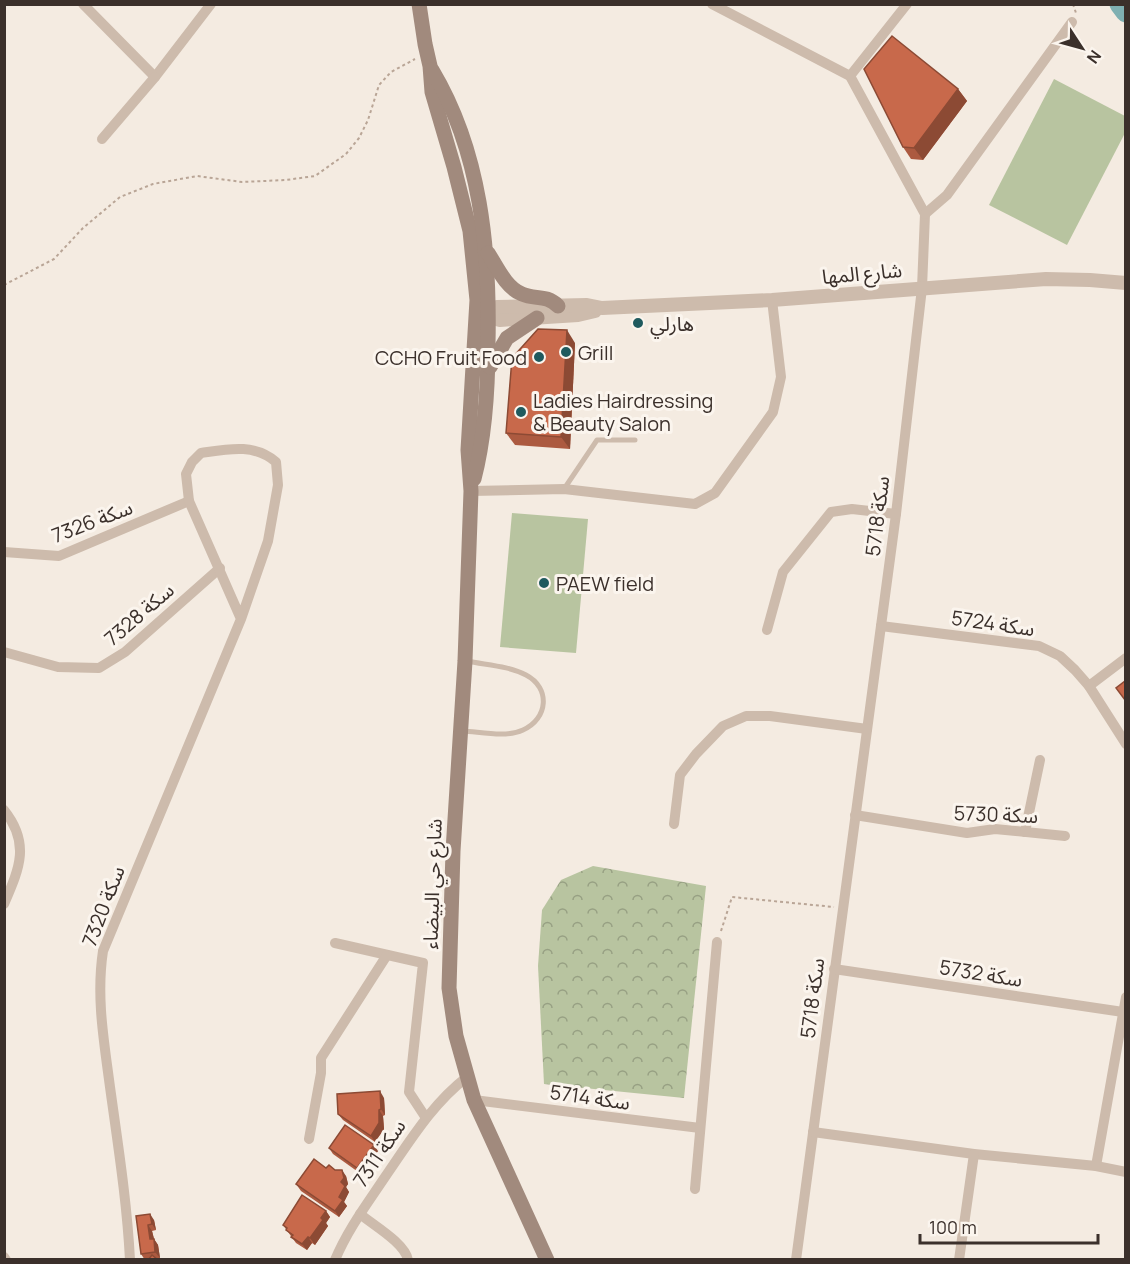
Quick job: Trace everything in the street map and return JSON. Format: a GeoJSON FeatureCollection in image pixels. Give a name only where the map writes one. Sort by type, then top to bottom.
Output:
{"type":"FeatureCollection","features":[{"type":"Feature","properties":{"kind":"main road"},"geometry":{"type":"LineString","coordinates":[[419,4],[434,103],[454,167],[470,231],[483,312],[488,369],[480,453],[471,491]]}},
{"type":"Feature","properties":{"kind":"main road"},"geometry":{"type":"LineString","coordinates":[[429,61],[451,105],[463,137],[478,199],[486,250],[483,312],[468,450],[471,491]]}},
{"type":"Feature","properties":{"kind":"main road"},"geometry":{"type":"LineString","coordinates":[[486,250],[514,290],[527,296],[548,298],[558,306]]}},
{"type":"Feature","properties":{"kind":"main road"},"geometry":{"type":"LineString","coordinates":[[488,369],[507,338],[537,318]]}},
{"type":"Feature","properties":{"kind":"main road","name":"شارع حي البيضاء"},"geometry":{"type":"LineString","coordinates":[[471,491],[465,661],[453,851],[449,988],[456,1036],[474,1100],[547,1260]]}},
{"type":"Feature","properties":{"kind":"street"},"geometry":{"type":"LineString","coordinates":[[82,4],[155,77]]}},
{"type":"Feature","properties":{"kind":"street"},"geometry":{"type":"LineString","coordinates":[[102,139],[155,77],[211,4]]}},
{"type":"Feature","properties":{"kind":"street"},"geometry":{"type":"LineString","coordinates":[[712,4],[850,76],[925,214],[947,195],[1072,22]]}},
{"type":"Feature","properties":{"kind":"street"},"geometry":{"type":"LineString","coordinates":[[850,76],[907,4]]}},
{"type":"Feature","properties":{"kind":"street","name":"سكة 5718"},"geometry":{"type":"LineString","coordinates":[[796,1260],[896,514],[922,288],[925,214]]}},
{"type":"Feature","properties":{"kind":"street","name":"شارع المها"},"geometry":{"type":"LineString","coordinates":[[483,312],[500,320],[578,315],[602,308],[772,300],[1046,279],[1125,283]]}},
{"type":"Feature","properties":{"kind":"street"},"geometry":{"type":"LineString","coordinates":[[471,491],[564,489],[695,504],[716,493],[773,412],[781,377],[772,300]]}},
{"type":"Feature","properties":{"kind":"street","name":"شارع المها"},"geometry":{"type":"LineString","coordinates":[[483,312],[497,308],[587,305],[602,308]]}},
{"type":"Feature","properties":{"kind":"street","name":"سكة 7320"},"geometry":{"type":"LineString","coordinates":[[130,1260],[127,1212],[100,1016],[102,951],[241,619],[268,541],[278,485],[276,462],[266,454],[254,449],[201,453],[192,462],[186,474],[189,501],[241,619]]}},
{"type":"Feature","properties":{"kind":"street","name":"سكة 7326"},"geometry":{"type":"LineString","coordinates":[[4,552],[59,556],[189,501]]}},
{"type":"Feature","properties":{"kind":"street"},"geometry":{"type":"LineString","coordinates":[[767,630],[783,572],[831,512],[852,509],[896,514]]}},
{"type":"Feature","properties":{"kind":"street","name":"سكة 7328"},"geometry":{"type":"LineString","coordinates":[[4,652],[58,667],[99,668],[125,652],[220,568]]}},
{"type":"Feature","properties":{"kind":"street","name":"سكة 5724"},"geometry":{"type":"LineString","coordinates":[[881,626],[1039,646],[1060,656],[1089,686],[1125,744]]}},
{"type":"Feature","properties":{"kind":"street"},"geometry":{"type":"LineString","coordinates":[[1089,686],[1125,658]]}},
{"type":"Feature","properties":{"kind":"street"},"geometry":{"type":"LineString","coordinates":[[674,824],[680,775],[696,754],[723,726],[746,716],[770,716],[867,729]]}},
{"type":"Feature","properties":{"kind":"street"},"geometry":{"type":"LineString","coordinates":[[1025,832],[1040,760]]}},
{"type":"Feature","properties":{"kind":"street"},"geometry":{"type":"LineString","coordinates":[[4,810],[21,841],[20,866],[4,904]]}},
{"type":"Feature","properties":{"kind":"street","name":"سكة 5730"},"geometry":{"type":"LineString","coordinates":[[855,815],[967,833],[994,829],[1065,836]]}},
{"type":"Feature","properties":{"kind":"street"},"geometry":{"type":"LineString","coordinates":[[695,1190],[717,942]]}},
{"type":"Feature","properties":{"kind":"street"},"geometry":{"type":"LineString","coordinates":[[335,944],[423,963],[409,1092],[426,1118]]}},
{"type":"Feature","properties":{"kind":"street"},"geometry":{"type":"LineString","coordinates":[[309,1139],[321,1072],[321,1058],[387,955]]}},
{"type":"Feature","properties":{"kind":"street","name":"سكة 5732"},"geometry":{"type":"LineString","coordinates":[[834,969],[1123,1012]]}},
{"type":"Feature","properties":{"kind":"street"},"geometry":{"type":"LineString","coordinates":[[1096,1166],[1125,998]]}},
{"type":"Feature","properties":{"kind":"street","name":"سكة 7311"},"geometry":{"type":"LineString","coordinates":[[336,1260],[345,1236],[426,1118],[453,1088],[467,1077]]}},
{"type":"Feature","properties":{"kind":"street","name":"سكة 5714"},"geometry":{"type":"LineString","coordinates":[[474,1100],[700,1128]]}},
{"type":"Feature","properties":{"kind":"street"},"geometry":{"type":"LineString","coordinates":[[813,1132],[974,1154],[1096,1166],[1125,1172]]}},
{"type":"Feature","properties":{"kind":"street"},"geometry":{"type":"LineString","coordinates":[[959,1260],[974,1154]]}},
{"type":"Feature","properties":{"kind":"street"},"geometry":{"type":"LineString","coordinates":[[360,1214],[400,1245],[407,1254],[408,1260]]}},
{"type":"Feature","properties":{"kind":"lane"},"geometry":{"type":"LineString","coordinates":[[564,489],[597,440],[635,440]]}},
{"type":"Feature","properties":{"kind":"lane"},"geometry":{"type":"LineString","coordinates":[[461,731],[510,733],[524,730],[535,720],[543,707],[544,699],[541,687],[527,675],[465,661]]}},
{"type":"Feature","properties":{"kind":"path"},"geometry":{"type":"LineString","coordinates":[[4,285],[54,259],[83,228],[120,197],[153,184],[197,176],[242,182],[315,176],[346,154],[359,138],[368,120],[379,85],[391,72],[405,63],[429,61]]}},
{"type":"Feature","properties":{"kind":"path"},"geometry":{"type":"LineString","coordinates":[[717,942],[732,897],[842,908]]}},
{"type":"Feature","properties":{"kind":"green space"},"geometry":{"type":"Polygon","coordinates":[[[1054,79],[1125,116],[1125,133],[1067,245],[989,205],[1054,79]]]}},
{"type":"Feature","properties":{"kind":"green space","name":"PAEW field"},"geometry":{"type":"Polygon","coordinates":[[[512,513],[588,519],[576,653],[500,647],[512,513]]]}},
{"type":"Feature","properties":{"kind":"green space"},"geometry":{"type":"Polygon","coordinates":[[[593,866],[706,886],[684,1098],[544,1084],[538,966],[542,910],[561,880],[593,866]]]}},
{"type":"Feature","properties":{"kind":"building"},"geometry":{"type":"Polygon","coordinates":[[[892,36],[958,89],[914,148],[903,147],[864,69],[892,36]]]}},
{"type":"Feature","properties":{"kind":"building"},"geometry":{"type":"Polygon","coordinates":[[[538,329],[567,330],[561,437],[506,433],[512,358],[538,329]]]}},
{"type":"Feature","properties":{"kind":"building"},"geometry":{"type":"Polygon","coordinates":[[[1125,681],[1125,700],[1116,688],[1125,681]]]}},
{"type":"Feature","properties":{"kind":"building"},"geometry":{"type":"Polygon","coordinates":[[[380,1091],[379,1123],[371,1136],[338,1114],[337,1094],[380,1091]]]}},
{"type":"Feature","properties":{"kind":"building"},"geometry":{"type":"Polygon","coordinates":[[[345,1125],[374,1145],[357,1168],[329,1148],[345,1125]]]}},
{"type":"Feature","properties":{"kind":"building"},"geometry":{"type":"Polygon","coordinates":[[[314,1159],[326,1168],[329,1165],[335,1170],[342,1170],[344,1178],[341,1182],[345,1186],[339,1197],[343,1200],[335,1211],[296,1184],[314,1159]]]}},
{"type":"Feature","properties":{"kind":"building"},"geometry":{"type":"Polygon","coordinates":[[[302,1195],[326,1211],[321,1218],[323,1220],[310,1238],[308,1237],[302,1244],[291,1237],[293,1235],[283,1225],[302,1195]]]}},
{"type":"Feature","properties":{"kind":"building"},"geometry":{"type":"Polygon","coordinates":[[[150,1214],[152,1224],[148,1225],[150,1239],[154,1239],[155,1252],[141,1254],[136,1216],[150,1214]]]}},
{"type":"Feature","properties":{"kind":"building"},"geometry":{"type":"Polygon","coordinates":[[[152,1255],[158,1260],[148,1260],[152,1255]]]}},
{"type":"Feature","properties":{"kind":"waterway"},"geometry":{"type":"LineString","coordinates":[[1120,4],[1126,12]]}},
{"type":"Feature","properties":{"kind":"place","name":"هارلي"},"geometry":{"type":"Point","coordinates":[638,323]}},
{"type":"Feature","properties":{"kind":"place","name":"Grill"},"geometry":{"type":"Point","coordinates":[566,352]}},
{"type":"Feature","properties":{"kind":"place","name":"CCHO Fruit Food"},"geometry":{"type":"Point","coordinates":[539,357]}},
{"type":"Feature","properties":{"kind":"place","name":"Ladies Hairdressing & Beauty Salon"},"geometry":{"type":"Point","coordinates":[521,412]}},
{"type":"Feature","properties":{"kind":"place","name":"PAEW field"},"geometry":{"type":"Point","coordinates":[544,583]}}]}
